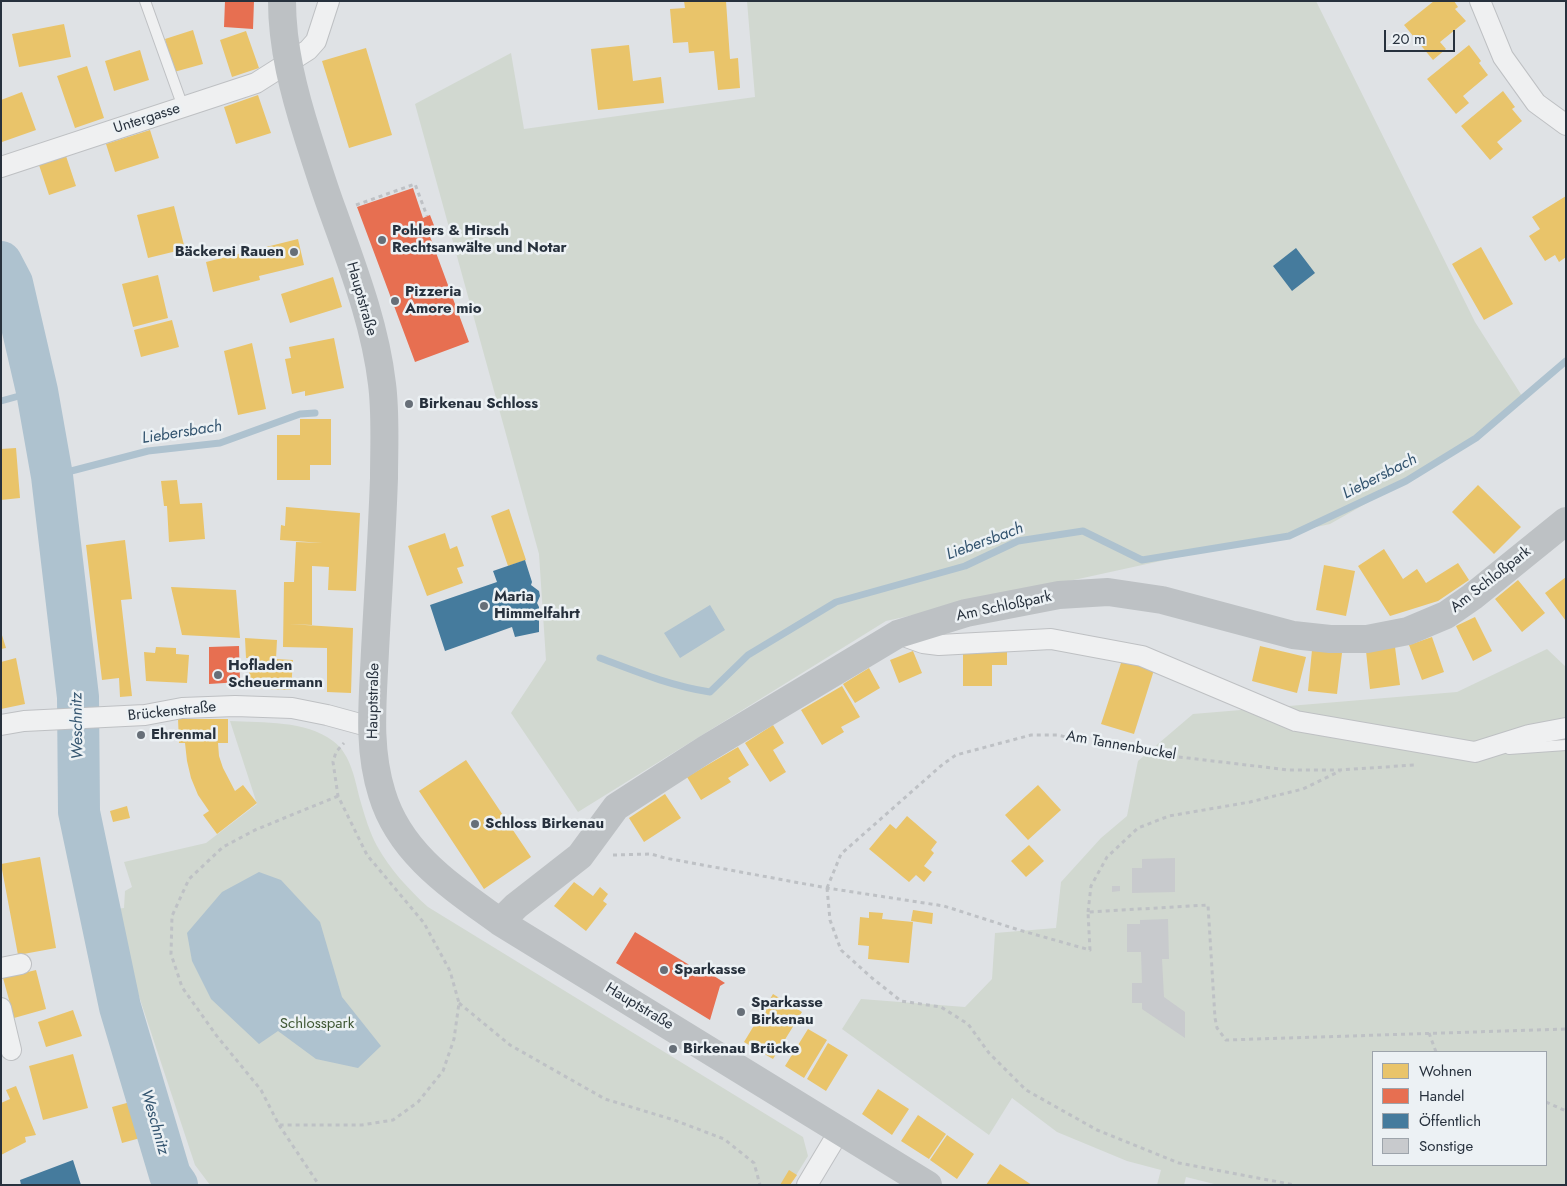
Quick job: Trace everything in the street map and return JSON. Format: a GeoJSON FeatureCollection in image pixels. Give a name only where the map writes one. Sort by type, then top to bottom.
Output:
{"type":"FeatureCollection","features":[{"type":"Feature","properties":{"kind":"main road","name":"Hauptstraße"},"geometry":{"type":"LineString","coordinates":[[282,1],[288,62],[299,107],[333,213],[358,281],[372,333],[382,383],[385,427],[371,727],[377,775],[388,812],[396,828],[410,847],[444,881],[500,922],[928,1185]]}},
{"type":"Feature","properties":{"kind":"main road","name":"Am Schloßpark"},"geometry":{"type":"LineString","coordinates":[[500,922],[516,906],[580,856],[616,807],[706,749],[898,634],[975,611],[1059,595],[1108,592],[1162,600],[1292,635],[1330,639],[1367,639],[1408,631],[1446,615],[1472,597],[1566,521]]}},
{"type":"Feature","properties":{"kind":"street","name":"Untergasse"},"geometry":{"type":"LineString","coordinates":[[1,167],[256,82],[308,50],[316,41],[329,1]]}},
{"type":"Feature","properties":{"kind":"street"},"geometry":{"type":"LineString","coordinates":[[1480,1],[1502,57],[1536,103],[1566,125]]}},
{"type":"Feature","properties":{"kind":"street"},"geometry":{"type":"LineString","coordinates":[[898,634],[923,643],[939,645],[1051,639],[1142,656],[1296,721],[1475,752],[1529,735],[1566,728]]}},
{"type":"Feature","properties":{"kind":"street","name":"Brückenstraße"},"geometry":{"type":"LineString","coordinates":[[1,725],[24,720],[120,717],[145,715],[182,708],[235,706],[292,708],[371,727]]}},
{"type":"Feature","properties":{"kind":"street"},"geometry":{"type":"LineString","coordinates":[[1,968],[21,964]]}},
{"type":"Feature","properties":{"kind":"street"},"geometry":{"type":"LineString","coordinates":[[1,1008],[11,1050]]}},
{"type":"Feature","properties":{"kind":"street"},"geometry":{"type":"LineString","coordinates":[[807,1185],[840,1130]]}},
{"type":"Feature","properties":{"kind":"lane"},"geometry":{"type":"LineString","coordinates":[[145,1],[183,107]]}},
{"type":"Feature","properties":{"kind":"lane"},"geometry":{"type":"LineString","coordinates":[[1475,752],[1566,745]]}},
{"type":"Feature","properties":{"kind":"path"},"geometry":{"type":"LineString","coordinates":[[333,213],[415,184],[426,216]]}},
{"type":"Feature","properties":{"kind":"path","name":"Am Tannenbuckel"},"geometry":{"type":"LineString","coordinates":[[826,888],[841,854],[942,764],[956,755],[1031,735],[1057,735],[1146,754],[1289,770],[1340,770],[1423,765]]}},
{"type":"Feature","properties":{"kind":"path"},"geometry":{"type":"LineString","coordinates":[[279,1125],[362,1125],[393,1120],[418,1102],[443,1071],[454,1039],[459,1003],[450,971],[424,923],[367,855],[338,796],[333,762],[336,752],[340,749]]}},
{"type":"Feature","properties":{"kind":"path"},"geometry":{"type":"LineString","coordinates":[[580,856],[651,854],[826,888],[944,906],[1090,950],[1088,912],[1091,886],[1107,857],[1138,828],[1170,816],[1250,802],[1303,789],[1340,770]]}},
{"type":"Feature","properties":{"kind":"path"},"geometry":{"type":"LineString","coordinates":[[318,1185],[279,1125],[261,1090],[216,1035],[182,987],[171,954],[172,916],[189,879],[223,847],[255,830],[338,796]]}},
{"type":"Feature","properties":{"kind":"path"},"geometry":{"type":"LineString","coordinates":[[826,888],[830,920],[842,950],[872,978],[901,1001],[941,1007],[968,1024],[989,1053],[1026,1090],[1097,1130],[1179,1163],[1295,1185]]}},
{"type":"Feature","properties":{"kind":"path"},"geometry":{"type":"LineString","coordinates":[[1088,912],[1208,906],[1217,1028],[1226,1040],[1566,1029]]}},
{"type":"Feature","properties":{"kind":"path"},"geometry":{"type":"LineString","coordinates":[[459,1003],[510,1045],[605,1099],[674,1120],[724,1139],[754,1163],[760,1185]]}},
{"type":"Feature","properties":{"kind":"path"},"geometry":{"type":"LineString","coordinates":[[1429,1033],[1436,1051]]}},
{"type":"Feature","properties":{"kind":"path"},"geometry":{"type":"LineString","coordinates":[[1547,1102],[1566,1111]]}},
{"type":"Feature","properties":{"kind":"green space"},"geometry":{"type":"Polygon","coordinates":[[[747,1],[1316,1],[1475,322],[1522,396],[1453,454],[1330,524],[886,621],[578,812],[511,713],[546,660],[539,554],[415,104],[511,53],[524,129],[755,97],[747,1]]]}},
{"type":"Feature","properties":{"kind":"green space"},"geometry":{"type":"Polygon","coordinates":[[[1547,649],[1566,667],[1566,1185],[1218,1185],[1186,1177],[1184,1185],[1157,1185],[1161,1170],[1127,1161],[1057,1132],[1012,1098],[989,1135],[842,1029],[861,999],[965,1007],[992,979],[995,933],[1056,928],[1061,882],[1101,838],[1127,816],[1138,761],[1193,714],[1457,692],[1547,649]]]}},
{"type":"Feature","properties":{"kind":"green space","name":"Schlosspark"},"geometry":{"type":"Polygon","coordinates":[[[230,721],[297,726],[322,734],[333,741],[349,761],[366,819],[377,846],[394,871],[428,907],[803,1137],[808,1156],[790,1185],[210,1185],[195,1165],[119,936],[116,909],[124,908],[125,891],[132,887],[124,862],[206,843],[257,804],[230,721]]]}},
{"type":"Feature","properties":{"kind":"water"},"geometry":{"type":"Polygon","coordinates":[[[710,605],[725,630],[680,658],[664,633],[710,605]]]}},
{"type":"Feature","properties":{"kind":"water"},"geometry":{"type":"Polygon","coordinates":[[[259,872],[281,880],[320,922],[342,997],[381,1046],[358,1068],[316,1059],[278,1031],[259,1044],[211,999],[192,961],[187,933],[222,892],[259,872]]]}},
{"type":"Feature","properties":{"kind":"building: Wohnen"},"geometry":{"type":"Polygon","coordinates":[[[684,1],[726,1],[730,59],[738,58],[740,88],[718,90],[714,51],[689,53],[688,42],[673,43],[670,9],[685,8],[684,1]]]}},
{"type":"Feature","properties":{"kind":"building: Wohnen"},"geometry":{"type":"Polygon","coordinates":[[[1434,1],[1454,1],[1458,7],[1455,9],[1466,21],[1440,42],[1446,49],[1433,60],[1404,25],[1434,1]]]}},
{"type":"Feature","properties":{"kind":"building: Wohnen"},"geometry":{"type":"Polygon","coordinates":[[[64,24],[71,57],[19,67],[12,34],[64,24]]]}},
{"type":"Feature","properties":{"kind":"building: Wohnen"},"geometry":{"type":"Polygon","coordinates":[[[193,30],[203,64],[174,72],[165,39],[193,30]]]}},
{"type":"Feature","properties":{"kind":"building: Wohnen"},"geometry":{"type":"Polygon","coordinates":[[[246,31],[259,68],[232,77],[220,40],[246,31]]]}},
{"type":"Feature","properties":{"kind":"building: Wohnen"},"geometry":{"type":"Polygon","coordinates":[[[629,45],[633,81],[661,77],[664,103],[598,110],[591,49],[629,45]]]}},
{"type":"Feature","properties":{"kind":"building: Wohnen"},"geometry":{"type":"Polygon","coordinates":[[[1469,45],[1481,61],[1479,63],[1488,75],[1463,96],[1469,103],[1456,114],[1427,79],[1469,45]]]}},
{"type":"Feature","properties":{"kind":"building: Wohnen"},"geometry":{"type":"Polygon","coordinates":[[[366,48],[392,135],[349,148],[322,61],[366,48]]]}},
{"type":"Feature","properties":{"kind":"building: Wohnen"},"geometry":{"type":"Polygon","coordinates":[[[140,50],[149,80],[114,91],[105,61],[140,50]]]}},
{"type":"Feature","properties":{"kind":"building: Wohnen"},"geometry":{"type":"Polygon","coordinates":[[[87,66],[104,118],[75,128],[57,76],[87,66]]]}},
{"type":"Feature","properties":{"kind":"building: Wohnen"},"geometry":{"type":"Polygon","coordinates":[[[1503,91],[1515,107],[1512,109],[1522,121],[1497,142],[1503,149],[1490,160],[1461,126],[1503,91]]]}},
{"type":"Feature","properties":{"kind":"building: Wohnen"},"geometry":{"type":"Polygon","coordinates":[[[22,92],[36,130],[2,142],[1,100],[22,92]]]}},
{"type":"Feature","properties":{"kind":"building: Wohnen"},"geometry":{"type":"Polygon","coordinates":[[[258,95],[271,133],[236,144],[224,107],[258,95]]]}},
{"type":"Feature","properties":{"kind":"building: Wohnen"},"geometry":{"type":"Polygon","coordinates":[[[150,130],[159,158],[115,172],[106,144],[150,130]]]}},
{"type":"Feature","properties":{"kind":"building: Wohnen"},"geometry":{"type":"Polygon","coordinates":[[[66,156],[76,186],[49,195],[39,165],[66,156]]]}},
{"type":"Feature","properties":{"kind":"building: Wohnen"},"geometry":{"type":"Polygon","coordinates":[[[1566,196],[1566,257],[1559,262],[1555,255],[1545,261],[1529,236],[1540,229],[1532,217],[1566,196]]]}},
{"type":"Feature","properties":{"kind":"building: Wohnen"},"geometry":{"type":"Polygon","coordinates":[[[174,206],[185,249],[148,258],[137,215],[174,206]]]}},
{"type":"Feature","properties":{"kind":"building: Wohnen"},"geometry":{"type":"Polygon","coordinates":[[[298,239],[304,265],[259,276],[260,280],[213,292],[206,262],[298,239]]]}},
{"type":"Feature","properties":{"kind":"building: Wohnen"},"geometry":{"type":"Polygon","coordinates":[[[1481,247],[1513,304],[1484,320],[1452,264],[1481,247]]]}},
{"type":"Feature","properties":{"kind":"building: Wohnen"},"geometry":{"type":"Polygon","coordinates":[[[158,275],[168,318],[133,327],[122,284],[158,275]]]}},
{"type":"Feature","properties":{"kind":"building: Wohnen"},"geometry":{"type":"Polygon","coordinates":[[[333,277],[342,307],[290,323],[281,294],[333,277]]]}},
{"type":"Feature","properties":{"kind":"building: Wohnen"},"geometry":{"type":"Polygon","coordinates":[[[172,320],[179,347],[141,357],[134,330],[172,320]]]}},
{"type":"Feature","properties":{"kind":"building: Wohnen"},"geometry":{"type":"Polygon","coordinates":[[[334,338],[344,388],[305,396],[305,391],[292,394],[285,359],[291,358],[289,347],[334,338]]]}},
{"type":"Feature","properties":{"kind":"building: Wohnen"},"geometry":{"type":"Polygon","coordinates":[[[252,343],[266,409],[238,415],[224,351],[252,343]]]}},
{"type":"Feature","properties":{"kind":"building: Wohnen"},"geometry":{"type":"Polygon","coordinates":[[[300,419],[331,419],[331,465],[310,465],[310,480],[277,480],[277,435],[300,435],[300,419]]]}},
{"type":"Feature","properties":{"kind":"building: Wohnen"},"geometry":{"type":"Polygon","coordinates":[[[16,448],[20,498],[1,500],[1,449],[16,448]]]}},
{"type":"Feature","properties":{"kind":"building: Wohnen"},"geometry":{"type":"Polygon","coordinates":[[[177,480],[180,504],[202,503],[205,539],[169,542],[167,506],[164,506],[161,481],[177,480]]]}},
{"type":"Feature","properties":{"kind":"building: Wohnen"},"geometry":{"type":"Polygon","coordinates":[[[1478,485],[1521,527],[1494,554],[1452,512],[1478,485]]]}},
{"type":"Feature","properties":{"kind":"building: Wohnen"},"geometry":{"type":"Polygon","coordinates":[[[286,507],[360,513],[356,591],[328,590],[329,567],[312,566],[312,625],[289,624],[353,628],[351,693],[327,692],[327,648],[283,647],[284,582],[294,582],[296,542],[323,543],[280,540],[281,525],[285,526],[286,507]]]}},
{"type":"Feature","properties":{"kind":"building: Wohnen"},"geometry":{"type":"Polygon","coordinates":[[[509,509],[526,560],[508,566],[491,516],[509,509]]]}},
{"type":"Feature","properties":{"kind":"building: Wohnen"},"geometry":{"type":"Polygon","coordinates":[[[445,533],[450,549],[457,546],[464,566],[457,568],[463,583],[427,596],[408,546],[445,533]]]}},
{"type":"Feature","properties":{"kind":"building: Wohnen"},"geometry":{"type":"Polygon","coordinates":[[[125,540],[132,599],[121,600],[132,696],[120,697],[119,678],[102,680],[86,545],[125,540]]]}},
{"type":"Feature","properties":{"kind":"building: Wohnen"},"geometry":{"type":"Polygon","coordinates":[[[1384,549],[1403,579],[1417,569],[1426,583],[1458,563],[1469,580],[1438,601],[1390,616],[1358,566],[1384,549]]]}},
{"type":"Feature","properties":{"kind":"building: Wohnen"},"geometry":{"type":"Polygon","coordinates":[[[1324,565],[1355,571],[1346,616],[1316,610],[1324,565]]]}},
{"type":"Feature","properties":{"kind":"building: Wohnen"},"geometry":{"type":"Polygon","coordinates":[[[1566,577],[1566,621],[1545,593],[1566,577]]]}},
{"type":"Feature","properties":{"kind":"building: Wohnen"},"geometry":{"type":"Polygon","coordinates":[[[1518,580],[1545,613],[1522,632],[1495,599],[1518,580]]]}},
{"type":"Feature","properties":{"kind":"building: Wohnen"},"geometry":{"type":"Polygon","coordinates":[[[171,587],[236,590],[240,638],[182,635],[171,587]]]}},
{"type":"Feature","properties":{"kind":"building: Wohnen"},"geometry":{"type":"Polygon","coordinates":[[[1475,617],[1492,651],[1473,661],[1456,626],[1475,617]]]}},
{"type":"Feature","properties":{"kind":"building: Wohnen"},"geometry":{"type":"Polygon","coordinates":[[[1,632],[6,648],[1,649],[1,632]]]}},
{"type":"Feature","properties":{"kind":"building: Wohnen"},"geometry":{"type":"Polygon","coordinates":[[[1432,637],[1444,672],[1422,680],[1409,645],[1432,637]]]}},
{"type":"Feature","properties":{"kind":"building: Wohnen"},"geometry":{"type":"Polygon","coordinates":[[[245,638],[277,640],[276,659],[293,660],[291,690],[248,688],[250,658],[246,658],[245,638]]]}},
{"type":"Feature","properties":{"kind":"building: Wohnen"},"geometry":{"type":"Polygon","coordinates":[[[1260,646],[1306,657],[1297,693],[1252,681],[1260,646]]]}},
{"type":"Feature","properties":{"kind":"building: Wohnen"},"geometry":{"type":"Polygon","coordinates":[[[156,647],[176,648],[176,654],[189,655],[187,683],[146,681],[144,652],[155,653],[156,647]]]}},
{"type":"Feature","properties":{"kind":"building: Wohnen"},"geometry":{"type":"Polygon","coordinates":[[[1395,647],[1400,685],[1370,689],[1366,651],[1395,647]]]}},
{"type":"Feature","properties":{"kind":"building: Wohnen"},"geometry":{"type":"Polygon","coordinates":[[[963,648],[1007,648],[1007,665],[992,665],[992,686],[963,686],[963,648]]]}},
{"type":"Feature","properties":{"kind":"building: Wohnen"},"geometry":{"type":"Polygon","coordinates":[[[1312,650],[1342,653],[1337,694],[1308,691],[1312,650]]]}},
{"type":"Feature","properties":{"kind":"building: Wohnen"},"geometry":{"type":"Polygon","coordinates":[[[913,651],[922,673],[899,683],[890,660],[913,651]]]}},
{"type":"Feature","properties":{"kind":"building: Wohnen"},"geometry":{"type":"Polygon","coordinates":[[[16,658],[25,704],[1,709],[1,662],[16,658]]]}},
{"type":"Feature","properties":{"kind":"building: Wohnen"},"geometry":{"type":"Polygon","coordinates":[[[1122,660],[1154,670],[1134,734],[1101,724],[1122,660]]]}},
{"type":"Feature","properties":{"kind":"building: Wohnen"},"geometry":{"type":"Polygon","coordinates":[[[869,668],[880,688],[855,703],[843,684],[869,668]]]}},
{"type":"Feature","properties":{"kind":"building: Wohnen"},"geometry":{"type":"Polygon","coordinates":[[[842,686],[860,717],[841,727],[844,732],[822,745],[801,710],[842,686]]]}},
{"type":"Feature","properties":{"kind":"building: Wohnen"},"geometry":{"type":"Polygon","coordinates":[[[178,719],[228,719],[228,743],[218,743],[219,756],[223,768],[235,791],[243,785],[257,803],[217,834],[203,815],[209,811],[198,795],[191,778],[185,743],[179,743],[178,719]]]}},
{"type":"Feature","properties":{"kind":"building: Wohnen"},"geometry":{"type":"Polygon","coordinates":[[[773,725],[784,743],[773,750],[786,772],[770,782],[745,743],[773,725]]]}},
{"type":"Feature","properties":{"kind":"building: Wohnen"},"geometry":{"type":"Polygon","coordinates":[[[738,747],[749,765],[728,778],[731,782],[701,800],[687,777],[738,747]]]}},
{"type":"Feature","properties":{"kind":"building: Wohnen","name":"Schloss Birkenau"},"geometry":{"type":"Polygon","coordinates":[[[466,760],[531,857],[484,889],[419,791],[466,760]]]}},
{"type":"Feature","properties":{"kind":"building: Wohnen"},"geometry":{"type":"Polygon","coordinates":[[[1038,785],[1061,810],[1028,840],[1005,815],[1038,785]]]}},
{"type":"Feature","properties":{"kind":"building: Wohnen"},"geometry":{"type":"Polygon","coordinates":[[[665,794],[681,818],[644,842],[629,818],[665,794]]]}},
{"type":"Feature","properties":{"kind":"building: Wohnen"},"geometry":{"type":"Polygon","coordinates":[[[127,806],[130,818],[113,822],[110,811],[127,806]]]}},
{"type":"Feature","properties":{"kind":"building: Wohnen"},"geometry":{"type":"Polygon","coordinates":[[[907,816],[937,842],[931,850],[934,853],[924,866],[932,872],[924,882],[916,875],[909,882],[869,849],[890,824],[896,829],[907,816]]]}},
{"type":"Feature","properties":{"kind":"building: Wohnen"},"geometry":{"type":"Polygon","coordinates":[[[1029,845],[1044,861],[1026,877],[1011,861],[1029,845]]]}},
{"type":"Feature","properties":{"kind":"building: Wohnen"},"geometry":{"type":"Polygon","coordinates":[[[40,857],[56,948],[18,955],[1,864],[40,857]]]}},
{"type":"Feature","properties":{"kind":"building: Wohnen"},"geometry":{"type":"Polygon","coordinates":[[[574,882],[593,896],[600,887],[608,894],[603,901],[607,904],[586,931],[554,906],[574,882]]]}},
{"type":"Feature","properties":{"kind":"building: Wohnen"},"geometry":{"type":"Polygon","coordinates":[[[913,910],[933,913],[932,924],[911,921],[913,910]]]}},
{"type":"Feature","properties":{"kind":"building: Wohnen"},"geometry":{"type":"Polygon","coordinates":[[[869,912],[883,913],[882,919],[913,922],[909,963],[868,959],[869,946],[858,945],[860,917],[869,918],[869,912]]]}},
{"type":"Feature","properties":{"kind":"building: Wohnen"},"geometry":{"type":"Polygon","coordinates":[[[36,970],[46,1009],[14,1018],[3,978],[36,970]]]}},
{"type":"Feature","properties":{"kind":"building: Wohnen"},"geometry":{"type":"Polygon","coordinates":[[[773,994],[802,1012],[773,1059],[744,1042],[773,994]]]}},
{"type":"Feature","properties":{"kind":"building: Wohnen"},"geometry":{"type":"Polygon","coordinates":[[[73,1010],[82,1036],[46,1047],[38,1022],[73,1010]]]}},
{"type":"Feature","properties":{"kind":"building: Wohnen"},"geometry":{"type":"Polygon","coordinates":[[[808,1029],[827,1040],[804,1078],[785,1066],[808,1029]]]}},
{"type":"Feature","properties":{"kind":"building: Wohnen"},"geometry":{"type":"Polygon","coordinates":[[[828,1043],[848,1055],[826,1091],[807,1079],[828,1043]]]}},
{"type":"Feature","properties":{"kind":"building: Wohnen"},"geometry":{"type":"Polygon","coordinates":[[[73,1054],[88,1108],[43,1120],[29,1066],[73,1054]]]}},
{"type":"Feature","properties":{"kind":"building: Wohnen"},"geometry":{"type":"Polygon","coordinates":[[[16,1086],[36,1135],[25,1137],[26,1142],[1,1155],[1,1103],[10,1099],[6,1090],[16,1086]]]}},
{"type":"Feature","properties":{"kind":"building: Wohnen"},"geometry":{"type":"Polygon","coordinates":[[[878,1089],[909,1109],[892,1135],[862,1114],[878,1089]]]}},
{"type":"Feature","properties":{"kind":"building: Wohnen"},"geometry":{"type":"Polygon","coordinates":[[[134,1101],[144,1137],[122,1143],[112,1107],[134,1101]]]}},
{"type":"Feature","properties":{"kind":"building: Wohnen"},"geometry":{"type":"Polygon","coordinates":[[[918,1115],[946,1134],[929,1159],[901,1141],[918,1115]]]}},
{"type":"Feature","properties":{"kind":"building: Wohnen"},"geometry":{"type":"Polygon","coordinates":[[[947,1135],[974,1154],[957,1179],[930,1160],[947,1135]]]}},
{"type":"Feature","properties":{"kind":"building: Wohnen"},"geometry":{"type":"Polygon","coordinates":[[[1000,1164],[1032,1185],[986,1185],[1000,1164]]]}},
{"type":"Feature","properties":{"kind":"building: Wohnen"},"geometry":{"type":"Polygon","coordinates":[[[789,1170],[797,1175],[790,1185],[780,1185],[789,1170]]]}},
{"type":"Feature","properties":{"kind":"building: Handel"},"geometry":{"type":"Polygon","coordinates":[[[225,1],[254,1],[253,29],[224,27],[225,1]]]}},
{"type":"Feature","properties":{"kind":"building: Handel"},"geometry":{"type":"Polygon","coordinates":[[[413,188],[423,218],[430,215],[435,228],[428,231],[469,342],[415,362],[357,207],[413,188]]]}},
{"type":"Feature","properties":{"kind":"building: Handel"},"geometry":{"type":"Polygon","coordinates":[[[239,646],[240,682],[209,684],[209,647],[239,646]]]}},
{"type":"Feature","properties":{"kind":"building: Handel"},"geometry":{"type":"Polygon","coordinates":[[[635,932],[701,972],[703,969],[725,983],[720,986],[710,1020],[616,963],[635,932]]]}},
{"type":"Feature","properties":{"kind":"building: Öffentlich"},"geometry":{"type":"Polygon","coordinates":[[[1296,248],[1315,273],[1292,291],[1273,266],[1296,248]]]}},
{"type":"Feature","properties":{"kind":"building: Öffentlich","name":"Maria Himmelfahrt"},"geometry":{"type":"Polygon","coordinates":[[[525,560],[532,582],[531,585],[539,591],[540,596],[537,603],[539,607],[539,632],[515,637],[512,627],[445,651],[430,605],[497,582],[493,571],[525,560]]]}},
{"type":"Feature","properties":{"kind":"building: Öffentlich"},"geometry":{"type":"Polygon","coordinates":[[[73,1160],[81,1185],[21,1185],[20,1180],[73,1160]]]}},
{"type":"Feature","properties":{"kind":"building: Sonstige"},"geometry":{"type":"Polygon","coordinates":[[[1175,858],[1175,892],[1132,893],[1132,868],[1142,868],[1142,859],[1175,858]]]}},
{"type":"Feature","properties":{"kind":"building: Sonstige"},"geometry":{"type":"Polygon","coordinates":[[[1112,886],[1120,886],[1120,891],[1112,892],[1112,886]]]}},
{"type":"Feature","properties":{"kind":"building: Sonstige"},"geometry":{"type":"Polygon","coordinates":[[[1168,919],[1169,959],[1162,959],[1164,997],[1185,1012],[1185,1038],[1142,1009],[1142,1003],[1132,1003],[1132,983],[1142,983],[1141,952],[1127,952],[1127,924],[1140,924],[1140,920],[1168,919]]]}},
{"type":"Feature","properties":{"kind":"waterway","name":"Weschnitz"},"geometry":{"type":"LineString","coordinates":[[1,262],[12,283],[37,391],[52,476],[78,697],[79,812],[120,1007],[170,1175],[177,1185]]}},
{"type":"Feature","properties":{"kind":"waterway","name":"Liebersbach"},"geometry":{"type":"LineString","coordinates":[[600,658],[668,682],[710,692],[748,655],[836,602],[965,566],[1018,541],[1083,531],[1142,560],[1289,536],[1406,481],[1476,438],[1566,361]]}},
{"type":"Feature","properties":{"kind":"waterway"},"geometry":{"type":"LineString","coordinates":[[1,401],[37,391]]}},
{"type":"Feature","properties":{"kind":"waterway","name":"Liebersbach"},"geometry":{"type":"LineString","coordinates":[[52,476],[148,451],[220,443],[300,414],[315,413]]}},
{"type":"Feature","properties":{"kind":"place","name":"Pohlers & Hirsch Rechtsanwälte und Notar"},"geometry":{"type":"Point","coordinates":[382,240]}},
{"type":"Feature","properties":{"kind":"place","name":"Bäckerei Rauen"},"geometry":{"type":"Point","coordinates":[294,252]}},
{"type":"Feature","properties":{"kind":"place","name":"Pizzeria Amore mio"},"geometry":{"type":"Point","coordinates":[395,301]}},
{"type":"Feature","properties":{"kind":"place","name":"Birkenau Schloss"},"geometry":{"type":"Point","coordinates":[409,404]}},
{"type":"Feature","properties":{"kind":"place","name":"Maria Himmelfahrt"},"geometry":{"type":"Point","coordinates":[484,606]}},
{"type":"Feature","properties":{"kind":"place","name":"Hofladen Scheuermann"},"geometry":{"type":"Point","coordinates":[218,675]}},
{"type":"Feature","properties":{"kind":"place","name":"Ehrenmal"},"geometry":{"type":"Point","coordinates":[141,735]}},
{"type":"Feature","properties":{"kind":"place","name":"Schloss Birkenau"},"geometry":{"type":"Point","coordinates":[475,824]}},
{"type":"Feature","properties":{"kind":"place","name":"Sparkasse"},"geometry":{"type":"Point","coordinates":[664,970]}},
{"type":"Feature","properties":{"kind":"place","name":"Sparkasse Birkenau"},"geometry":{"type":"Point","coordinates":[741,1012]}},
{"type":"Feature","properties":{"kind":"place","name":"Birkenau Brücke"},"geometry":{"type":"Point","coordinates":[673,1049]}}]}
